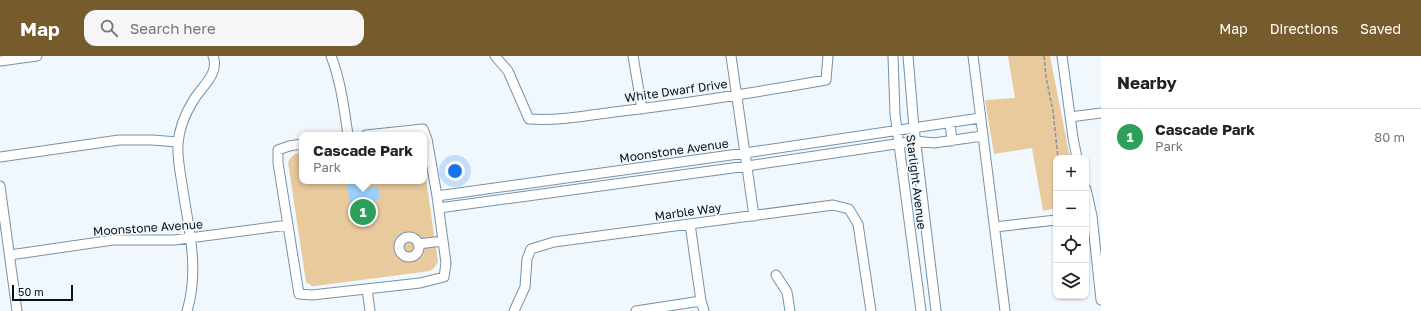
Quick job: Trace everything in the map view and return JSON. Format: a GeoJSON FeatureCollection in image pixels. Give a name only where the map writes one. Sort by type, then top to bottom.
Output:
{"type":"FeatureCollection","features":[{"type":"Feature","properties":{"kind":"street"},"geometry":{"type":"LineString","coordinates":[[0,61],[37,56]]}},
{"type":"Feature","properties":{"kind":"street"},"geometry":{"type":"LineString","coordinates":[[187,311],[193,282],[193,262],[179,161],[178,142],[186,115],[193,100],[209,79],[214,69],[213,56]]}},
{"type":"Feature","properties":{"kind":"street"},"geometry":{"type":"LineString","coordinates":[[331,56],[337,70],[348,132]]}},
{"type":"Feature","properties":{"kind":"street","name":"White Dwarf Drive"},"geometry":{"type":"LineString","coordinates":[[495,56],[508,71],[529,119],[546,120],[642,109],[826,80],[828,56]]}},
{"type":"Feature","properties":{"kind":"street"},"geometry":{"type":"LineString","coordinates":[[633,56],[642,109]]}},
{"type":"Feature","properties":{"kind":"street"},"geometry":{"type":"LineString","coordinates":[[731,56],[738,95],[754,216]]}},
{"type":"Feature","properties":{"kind":"street","name":"Starlight Avenue"},"geometry":{"type":"LineString","coordinates":[[893,56],[895,114],[920,311]]}},
{"type":"Feature","properties":{"kind":"street","name":"Starlight Avenue"},"geometry":{"type":"LineString","coordinates":[[908,56],[914,128],[936,311]]}},
{"type":"Feature","properties":{"kind":"street"},"geometry":{"type":"LineString","coordinates":[[973,56],[1004,311]]}},
{"type":"Feature","properties":{"kind":"street"},"geometry":{"type":"LineString","coordinates":[[1062,56],[1076,155]]}},
{"type":"Feature","properties":{"kind":"street"},"geometry":{"type":"LineString","coordinates":[[1070,117],[1101,113]]}},
{"type":"Feature","properties":{"kind":"street","name":"Moonstone Avenue"},"geometry":{"type":"LineString","coordinates":[[437,196],[745,153],[980,118]]}},
{"type":"Feature","properties":{"kind":"street"},"geometry":{"type":"LineString","coordinates":[[950,123],[952,141]]}},
{"type":"Feature","properties":{"kind":"street"},"geometry":{"type":"LineString","coordinates":[[388,132],[423,129],[424,132]]}},
{"type":"Feature","properties":{"kind":"street","name":"Moonstone Avenue"},"geometry":{"type":"LineString","coordinates":[[439,208],[747,166],[899,143],[916,141],[934,143],[982,136]]}},
{"type":"Feature","properties":{"kind":"street"},"geometry":{"type":"LineString","coordinates":[[299,144],[288,146],[278,150],[278,163],[298,294],[312,296],[420,283],[444,276],[446,263],[439,208],[427,139]]}},
{"type":"Feature","properties":{"kind":"street"},"geometry":{"type":"LineString","coordinates":[[0,157],[119,140],[178,142]]}},
{"type":"Feature","properties":{"kind":"street"},"geometry":{"type":"LineString","coordinates":[[0,186],[17,311]]}},
{"type":"Feature","properties":{"kind":"street"},"geometry":{"type":"LineString","coordinates":[[1087,191],[1093,216],[1101,300]]}},
{"type":"Feature","properties":{"kind":"street","name":"Marble Way"},"geometry":{"type":"LineString","coordinates":[[514,311],[525,287],[528,259],[531,249],[554,242],[834,205],[849,209],[858,224],[871,311]]}},
{"type":"Feature","properties":{"kind":"street"},"geometry":{"type":"LineString","coordinates":[[994,227],[1053,220]]}},
{"type":"Feature","properties":{"kind":"street"},"geometry":{"type":"LineString","coordinates":[[690,224],[701,301],[704,311]]}},
{"type":"Feature","properties":{"kind":"street","name":"Moonstone Avenue"},"geometry":{"type":"LineString","coordinates":[[10,255],[113,240],[174,240],[288,225]]}},
{"type":"Feature","properties":{"kind":"street"},"geometry":{"type":"LineString","coordinates":[[418,244],[443,241]]}},
{"type":"Feature","properties":{"kind":"street"},"geometry":{"type":"LineString","coordinates":[[776,275],[787,292],[790,311]]}},
{"type":"Feature","properties":{"kind":"street"},"geometry":{"type":"LineString","coordinates":[[368,289],[370,311]]}},
{"type":"Feature","properties":{"kind":"street"},"geometry":{"type":"LineString","coordinates":[[636,311],[701,301]]}},
{"type":"Feature","properties":{"kind":"path"},"geometry":{"type":"LineString","coordinates":[[1044,56],[1046,77],[1054,111],[1058,155]]}},
{"type":"Feature","properties":{"kind":"shaded area"},"geometry":{"type":"Polygon","coordinates":[[[1008,56],[1050,56],[1069,155],[1053,155],[1053,209],[1043,211],[1032,148],[994,154],[985,100],[1015,98],[1008,56]]]}},
{"type":"Feature","properties":{"kind":"shaded area"},"geometry":{"type":"Polygon","coordinates":[[[299,153],[299,184],[427,184],[438,262],[434,268],[430,271],[315,286],[312,286],[306,282],[288,162],[290,158],[299,153]]]}},
{"type":"Feature","properties":{"kind":"water"},"geometry":{"type":"Polygon","coordinates":[[[347,184],[360,184],[361,189],[378,187],[380,200],[350,204],[347,184]]]}},
{"type":"Feature","properties":{"kind":"place","name":"Cascade Park"},"geometry":{"type":"Point","coordinates":[363,212]}}]}
